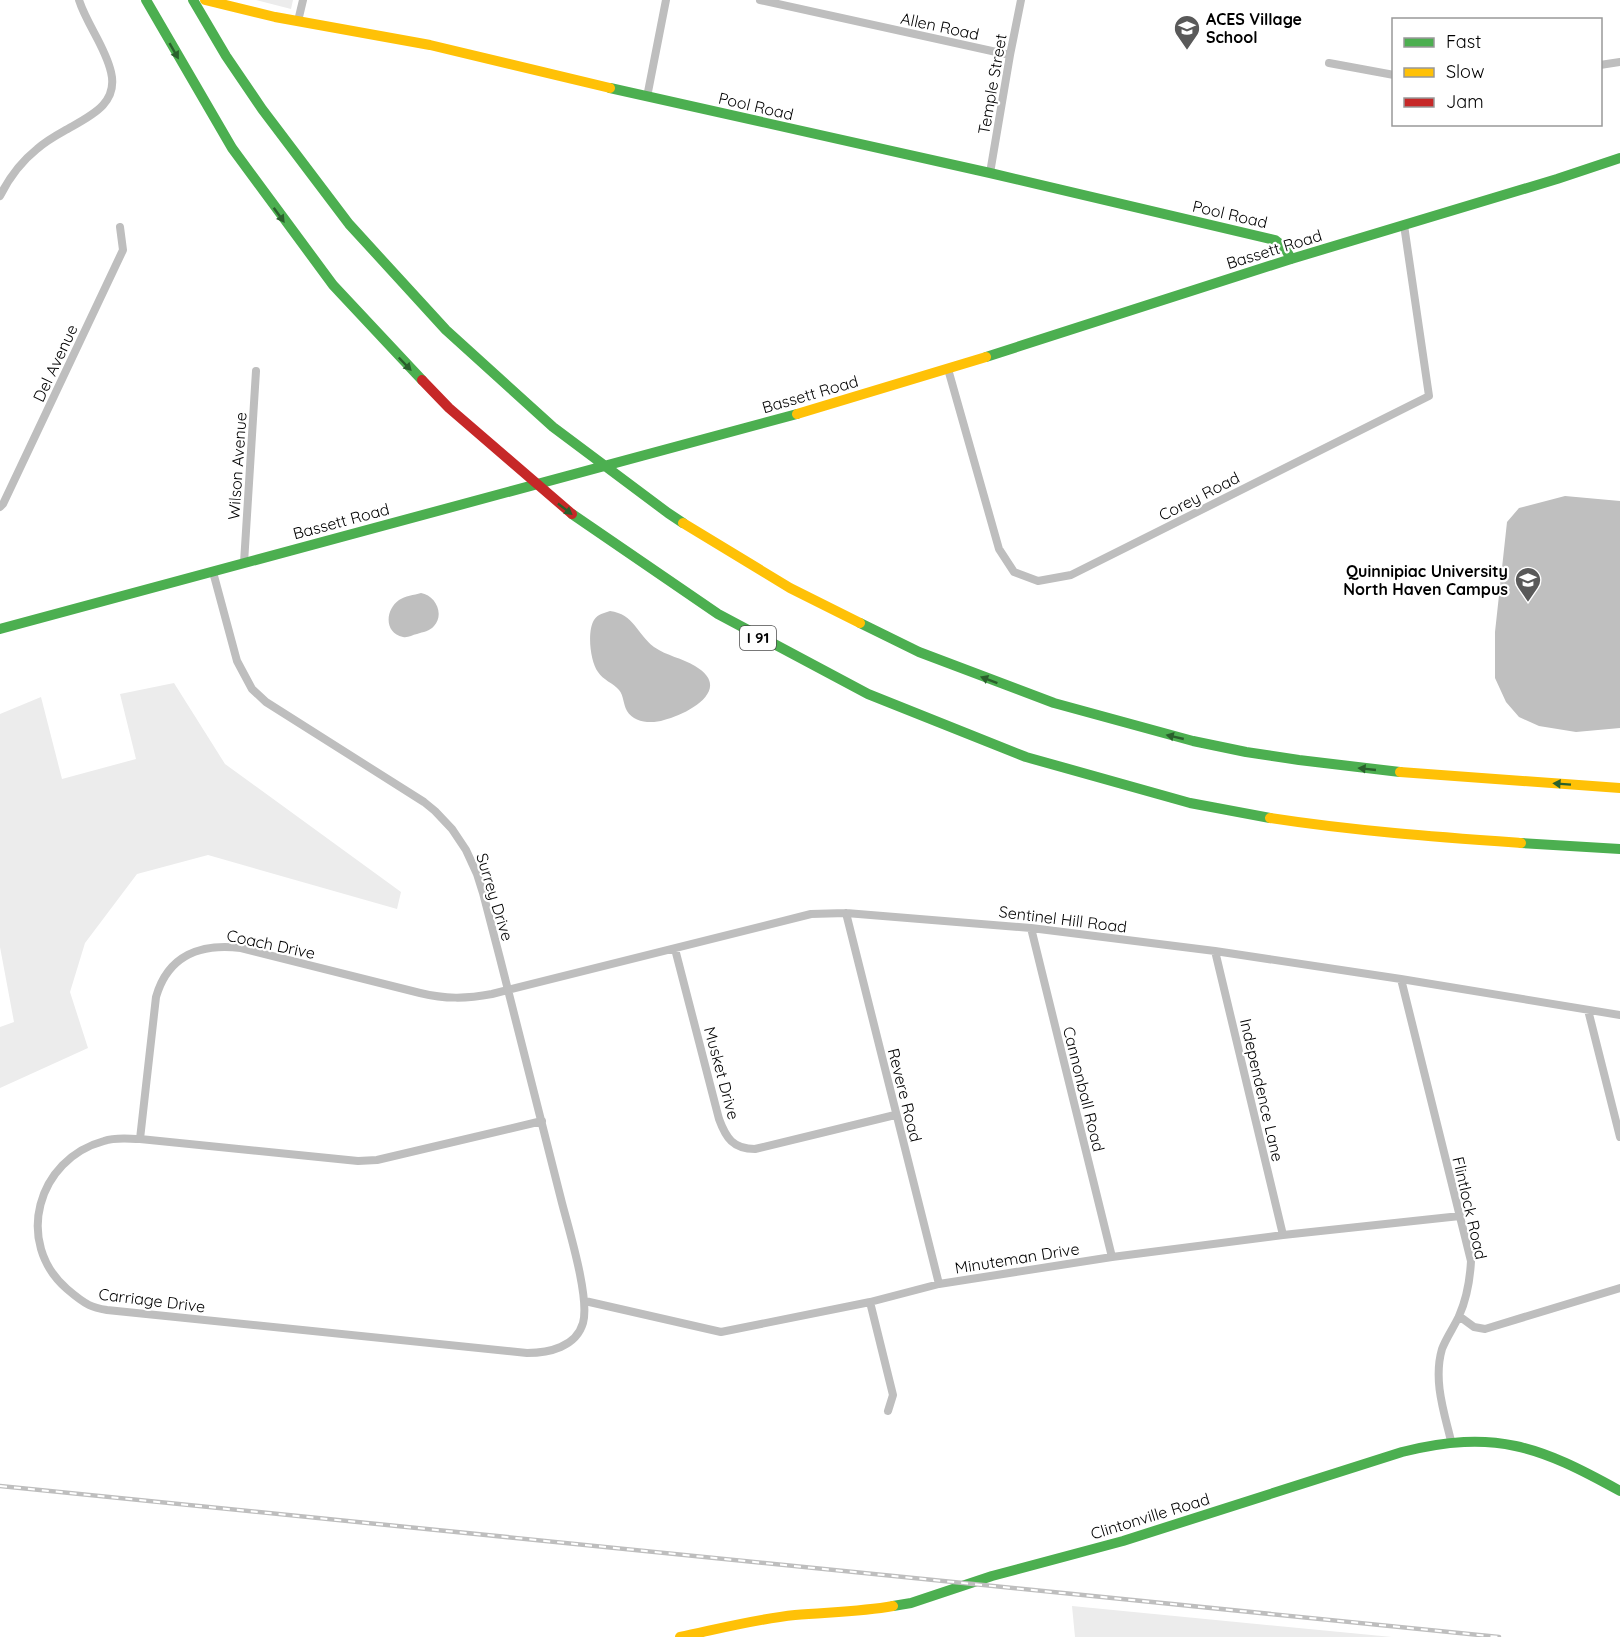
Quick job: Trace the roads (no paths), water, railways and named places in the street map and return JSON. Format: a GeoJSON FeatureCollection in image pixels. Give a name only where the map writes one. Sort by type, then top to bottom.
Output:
{"type":"FeatureCollection","features":[{"type":"Feature","properties":{"kind":"main road","name":"I 91"},"geometry":{"type":"LineString","coordinates":[[146,0],[192,84],[259,187],[315,261],[398,356],[473,430],[553,500],[652,572],[737,626],[846,684],[945,727],[1049,765],[1155,794],[1265,818],[1348,829],[1620,849]]}},
{"type":"Feature","properties":{"kind":"main road","name":"Pool Road"},"geometry":{"type":"LineString","coordinates":[[199,3],[430,45],[647,98],[990,173],[1275,240],[1282,244],[1291,259]]}},
{"type":"Feature","properties":{"kind":"main road"},"geometry":{"type":"LineString","coordinates":[[199,3],[256,100],[313,179],[392,274],[460,344],[546,423],[631,488],[720,548],[805,597],[885,636],[998,683],[1089,714],[1190,740],[1278,757],[1357,768],[1620,788]]}},
{"type":"Feature","properties":{"kind":"main road","name":"Bassett Road"},"geometry":{"type":"LineString","coordinates":[[0,629],[752,427],[948,369],[1291,259],[1620,158]]}},
{"type":"Feature","properties":{"kind":"main road","name":"Clintonville Road"},"geometry":{"type":"LineString","coordinates":[[680,1637],[778,1617],[873,1610],[911,1603],[992,1576],[1122,1541],[1423,1446],[1451,1442],[1497,1442],[1527,1448],[1561,1460],[1620,1491]]}},
{"type":"Feature","properties":{"kind":"street"},"geometry":{"type":"LineString","coordinates":[[0,196],[18,168],[36,150],[91,116],[105,105],[112,91],[112,74],[105,54],[79,0]]}},
{"type":"Feature","properties":{"kind":"street"},"geometry":{"type":"LineString","coordinates":[[298,21],[303,0]]}},
{"type":"Feature","properties":{"kind":"street"},"geometry":{"type":"LineString","coordinates":[[647,98],[666,0]]}},
{"type":"Feature","properties":{"kind":"street","name":"Allen Road"},"geometry":{"type":"LineString","coordinates":[[760,0],[1010,55]]}},
{"type":"Feature","properties":{"kind":"street","name":"Temple Street"},"geometry":{"type":"LineString","coordinates":[[990,173],[1021,0]]}},
{"type":"Feature","properties":{"kind":"street"},"geometry":{"type":"LineString","coordinates":[[1602,65],[1620,62]]}},
{"type":"Feature","properties":{"kind":"street"},"geometry":{"type":"LineString","coordinates":[[1329,63],[1392,75]]}},
{"type":"Feature","properties":{"kind":"street","name":"Corey Road"},"geometry":{"type":"LineString","coordinates":[[948,369],[999,549],[1014,572],[1038,580],[1071,575],[1429,396],[1404,225]]}},
{"type":"Feature","properties":{"kind":"street","name":"Del Avenue"},"geometry":{"type":"LineString","coordinates":[[0,507],[123,250],[120,227]]}},
{"type":"Feature","properties":{"kind":"street","name":"Wilson Avenue"},"geometry":{"type":"LineString","coordinates":[[244,563],[256,371]]}},
{"type":"Feature","properties":{"kind":"street","name":"Surrey Drive"},"geometry":{"type":"LineString","coordinates":[[213,572],[237,661],[252,689],[266,702],[424,802],[443,819],[459,839],[477,874],[542,1121],[585,1301]]}},
{"type":"Feature","properties":{"kind":"street","name":"Sentinel Hill Road"},"geometry":{"type":"LineString","coordinates":[[508,990],[812,914],[846,913],[1031,928],[1215,951],[1620,1015]]}},
{"type":"Feature","properties":{"kind":"street","name":"Revere Road"},"geometry":{"type":"LineString","coordinates":[[846,913],[939,1284]]}},
{"type":"Feature","properties":{"kind":"street","name":"Cannonball Road"},"geometry":{"type":"LineString","coordinates":[[1031,928],[1112,1257]]}},
{"type":"Feature","properties":{"kind":"street","name":"Coach Drive"},"geometry":{"type":"LineString","coordinates":[[140,1139],[159,987],[163,977],[170,970],[183,958],[197,951],[223,946],[241,948],[446,998],[475,997],[508,990]]}},
{"type":"Feature","properties":{"kind":"street","name":"Musket Drive"},"geometry":{"type":"LineString","coordinates":[[675,949],[719,1119],[723,1131],[736,1146],[754,1149],[895,1115]]}},
{"type":"Feature","properties":{"kind":"street","name":"Independence Lane"},"geometry":{"type":"LineString","coordinates":[[1215,951],[1283,1235]]}},
{"type":"Feature","properties":{"kind":"street","name":"Flintlock Road"},"geometry":{"type":"LineString","coordinates":[[1401,979],[1471,1261],[1470,1283],[1459,1316],[1442,1349],[1438,1373],[1441,1400],[1451,1442]]}},
{"type":"Feature","properties":{"kind":"street"},"geometry":{"type":"LineString","coordinates":[[1588,1010],[1620,1137]]}},
{"type":"Feature","properties":{"kind":"street","name":"Carriage Drive"},"geometry":{"type":"LineString","coordinates":[[542,1121],[377,1160],[358,1161],[140,1139],[106,1140],[91,1145],[64,1162],[42,1196],[37,1228],[43,1258],[51,1274],[76,1298],[107,1310],[540,1353],[561,1347],[578,1334],[583,1325],[585,1301]]}},
{"type":"Feature","properties":{"kind":"street","name":"Minuteman Drive"},"geometry":{"type":"LineString","coordinates":[[585,1301],[721,1332],[870,1302],[939,1284],[1112,1257],[1283,1235],[1460,1216]]}},
{"type":"Feature","properties":{"kind":"street"},"geometry":{"type":"LineString","coordinates":[[1459,1316],[1474,1327],[1485,1329],[1620,1288]]}},
{"type":"Feature","properties":{"kind":"street"},"geometry":{"type":"LineString","coordinates":[[870,1302],[893,1395],[888,1411]]}},
{"type":"Feature","properties":{"kind":"railway"},"geometry":{"type":"LineString","coordinates":[[0,1486],[1499,1637]]}},
{"type":"Feature","properties":{"kind":"place","name":"ACES Village School"},"geometry":{"type":"Point","coordinates":[1187,51]}},
{"type":"Feature","properties":{"kind":"place","name":"Quinnipiac University North Haven Campus"},"geometry":{"type":"Point","coordinates":[1528,603]}}]}
